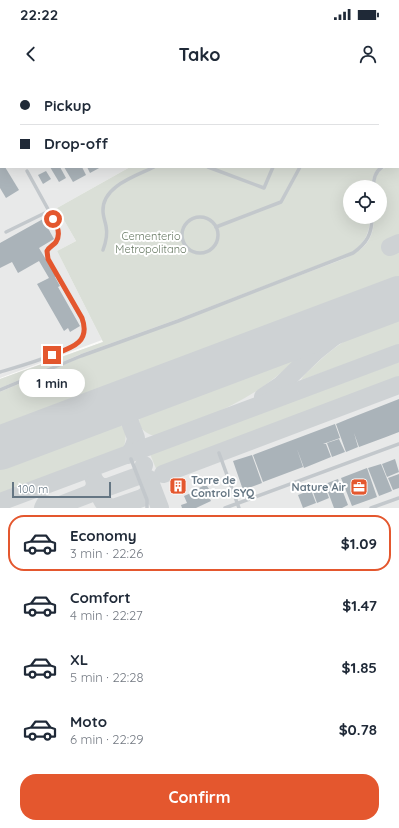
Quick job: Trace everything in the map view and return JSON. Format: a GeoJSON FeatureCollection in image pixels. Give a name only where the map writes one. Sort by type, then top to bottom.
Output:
{"type":"FeatureCollection","features":[{"type":"Feature","properties":{"kind":"lane"},"geometry":{"type":"LineString","coordinates":[[103,250],[107,240],[103,210],[106,196],[115,187],[152,168]]}},
{"type":"Feature","properties":{"kind":"lane"},"geometry":{"type":"LineString","coordinates":[[211,168],[264,188],[273,169]]}},
{"type":"Feature","properties":{"kind":"lane"},"geometry":{"type":"LineString","coordinates":[[216,227],[281,202],[299,168]]}},
{"type":"Feature","properties":{"kind":"lane"},"geometry":{"type":"LineString","coordinates":[[374,180],[378,170],[381,168]]}},
{"type":"Feature","properties":{"kind":"lane"},"geometry":{"type":"LineString","coordinates":[[0,372],[65,350],[78,343],[84,333],[82,318],[48,259],[47,251],[56,242],[58,232],[57,227],[27,171]]}},
{"type":"Feature","properties":{"kind":"lane"},"geometry":{"type":"LineString","coordinates":[[6,232],[49,211]]}},
{"type":"Feature","properties":{"kind":"lane"},"geometry":{"type":"LineString","coordinates":[[200,217],[206,218],[216,227],[218,240],[210,251],[198,254],[186,247],[182,234],[188,222],[200,217]]}},
{"type":"Feature","properties":{"kind":"lane"},"geometry":{"type":"LineString","coordinates":[[0,390],[82,356],[353,253],[362,247],[368,239],[372,224]]}},
{"type":"Feature","properties":{"kind":"lane"},"geometry":{"type":"LineString","coordinates":[[225,508],[399,444]]}},
{"type":"Feature","properties":{"kind":"lane"},"geometry":{"type":"LineString","coordinates":[[219,453],[239,508]]}},
{"type":"Feature","properties":{"kind":"lane"},"geometry":{"type":"LineString","coordinates":[[131,459],[147,500],[147,508]]}},
{"type":"Feature","properties":{"kind":"lane"},"geometry":{"type":"LineString","coordinates":[[371,508],[399,498]]}},
{"type":"Feature","properties":{"kind":"shaded area"},"geometry":{"type":"Polygon","coordinates":[[[0,168],[128,168],[57,208],[76,241],[57,251],[102,340],[0,378],[0,168]]]}},
{"type":"Feature","properties":{"kind":"shaded area"},"geometry":{"type":"Polygon","coordinates":[[[336,168],[399,168],[399,508],[0,508],[0,379],[103,342],[343,221],[343,224],[387,224],[387,180],[345,180],[336,168]]]}},
{"type":"Feature","properties":{"kind":"green space","name":"Cementerio Metropolitano"},"geometry":{"type":"Polygon","coordinates":[[[128,168],[379,168],[374,173],[372,180],[343,180],[343,224],[369,224],[366,237],[357,249],[352,252],[178,319],[81,354],[0,388],[0,379],[103,342],[57,251],[76,241],[57,208],[128,168]]]}},
{"type":"Feature","properties":{"kind":"green space"},"geometry":{"type":"Polygon","coordinates":[[[388,168],[399,168],[399,237],[386,242],[391,255],[399,252],[399,284],[0,433],[0,392],[82,357],[349,257],[361,249],[366,244],[372,233],[373,224],[387,224],[387,180],[376,180],[378,173],[381,170],[388,168]]]}},
{"type":"Feature","properties":{"kind":"green space"},"geometry":{"type":"Polygon","coordinates":[[[399,314],[399,345],[301,380],[325,356],[355,334],[376,323],[399,314]]]}},
{"type":"Feature","properties":{"kind":"green space"},"geometry":{"type":"Polygon","coordinates":[[[304,351],[295,361],[270,382],[239,401],[207,417],[156,436],[145,432],[140,426],[139,423],[141,415],[144,411],[152,407],[304,351]]]}},
{"type":"Feature","properties":{"kind":"green space"},"geometry":{"type":"Polygon","coordinates":[[[399,362],[399,379],[157,471],[150,454],[399,362]]]}},
{"type":"Feature","properties":{"kind":"green space"},"geometry":{"type":"Polygon","coordinates":[[[109,422],[119,424],[124,429],[126,436],[124,446],[117,450],[0,494],[0,463],[109,422]]]}},
{"type":"Feature","properties":{"kind":"building"},"geometry":{"type":"Polygon","coordinates":[[[0,168],[6,168],[19,190],[6,198],[0,188],[0,168]]]}},
{"type":"Feature","properties":{"kind":"building"},"geometry":{"type":"Polygon","coordinates":[[[51,168],[61,168],[66,178],[59,182],[51,168]]]}},
{"type":"Feature","properties":{"kind":"building"},"geometry":{"type":"Polygon","coordinates":[[[65,168],[82,168],[86,175],[73,182],[65,168]]]}},
{"type":"Feature","properties":{"kind":"building"},"geometry":{"type":"Polygon","coordinates":[[[88,168],[99,168],[90,173],[88,168]]]}},
{"type":"Feature","properties":{"kind":"building"},"geometry":{"type":"Polygon","coordinates":[[[46,171],[51,179],[43,184],[38,175],[46,171]]]}},
{"type":"Feature","properties":{"kind":"building"},"geometry":{"type":"Polygon","coordinates":[[[43,219],[54,239],[39,248],[56,276],[55,277],[60,286],[58,287],[80,326],[70,332],[68,328],[64,331],[37,284],[49,278],[39,261],[18,273],[12,262],[0,268],[0,243],[43,219]]]}},
{"type":"Feature","properties":{"kind":"building"},"geometry":{"type":"Polygon","coordinates":[[[399,399],[399,432],[359,447],[354,433],[358,447],[346,452],[336,424],[399,399]]]}},
{"type":"Feature","properties":{"kind":"building"},"geometry":{"type":"Polygon","coordinates":[[[335,424],[340,438],[323,444],[326,444],[331,457],[304,468],[297,449],[303,467],[263,482],[253,455],[335,424]]]}},
{"type":"Feature","properties":{"kind":"building"},"geometry":{"type":"Polygon","coordinates":[[[339,439],[345,452],[332,457],[327,443],[339,439]]]}},
{"type":"Feature","properties":{"kind":"building"},"geometry":{"type":"Polygon","coordinates":[[[252,455],[262,483],[243,490],[233,461],[252,455]]]}},
{"type":"Feature","properties":{"kind":"building"},"geometry":{"type":"Polygon","coordinates":[[[395,459],[399,472],[387,477],[382,464],[395,459]]]}},
{"type":"Feature","properties":{"kind":"building"},"geometry":{"type":"Polygon","coordinates":[[[381,464],[392,491],[379,496],[368,468],[381,464]]]}},
{"type":"Feature","properties":{"kind":"building","name":"Nature Air"},"geometry":{"type":"Polygon","coordinates":[[[367,468],[377,497],[352,506],[341,478],[367,468]]]}},
{"type":"Feature","properties":{"kind":"building"},"geometry":{"type":"Polygon","coordinates":[[[399,474],[399,488],[393,490],[388,478],[399,474]]]}},
{"type":"Feature","properties":{"kind":"building","name":"Torre de Control SYQ"},"geometry":{"type":"Polygon","coordinates":[[[181,479],[185,488],[174,492],[171,484],[181,479]]]}},
{"type":"Feature","properties":{"kind":"building"},"geometry":{"type":"Polygon","coordinates":[[[338,479],[348,505],[342,508],[334,508],[325,484],[338,479]]]}},
{"type":"Feature","properties":{"kind":"building"},"geometry":{"type":"Polygon","coordinates":[[[324,485],[329,498],[317,503],[312,489],[324,485]]]}},
{"type":"Feature","properties":{"kind":"building"},"geometry":{"type":"Polygon","coordinates":[[[207,486],[209,489],[206,492],[209,491],[212,498],[210,499],[211,501],[196,508],[182,508],[181,505],[187,503],[184,496],[200,489],[199,488],[207,486]]]}},
{"type":"Feature","properties":{"kind":"building"},"geometry":{"type":"Polygon","coordinates":[[[311,490],[316,503],[303,508],[298,495],[311,490]]]}},
{"type":"Feature","properties":{"kind":"taxiway"},"geometry":{"type":"LineString","coordinates":[[390,247],[399,243]]}},
{"type":"Feature","properties":{"kind":"taxiway"},"geometry":{"type":"LineString","coordinates":[[263,397],[281,385],[315,352],[340,332],[390,302]]}},
{"type":"Feature","properties":{"kind":"taxiway"},"geometry":{"type":"LineString","coordinates":[[304,334],[314,341],[316,346],[315,352]]}},
{"type":"Feature","properties":{"kind":"taxiway"},"geometry":{"type":"LineString","coordinates":[[0,502],[399,353]]}},
{"type":"Feature","properties":{"kind":"taxiway"},"geometry":{"type":"LineString","coordinates":[[163,474],[399,385]]}},
{"type":"Feature","properties":{"kind":"taxiway"},"geometry":{"type":"LineString","coordinates":[[128,455],[134,447],[136,438],[128,413],[134,397]]}},
{"type":"Feature","properties":{"kind":"taxiway"},"geometry":{"type":"LineString","coordinates":[[110,407],[120,408],[127,414]]}},
{"type":"Feature","properties":{"kind":"taxiway"},"geometry":{"type":"LineString","coordinates":[[43,508],[45,504],[58,506],[89,494],[94,489],[95,482],[101,487],[108,487],[138,476],[144,465]]}},
{"type":"Feature","properties":{"kind":"taxiway"},"geometry":{"type":"LineString","coordinates":[[93,477],[102,500],[108,507],[113,508],[142,498],[149,493],[151,485]]}},
{"type":"Feature","properties":{"kind":"taxiway"},"geometry":{"type":"LineString","coordinates":[[149,479],[160,508]]}},
{"type":"Feature","properties":{"kind":"runway"},"geometry":{"type":"LineString","coordinates":[[0,448],[399,298]]}},
{"type":"Feature","properties":{"kind":"place","name":"Torre de Control SYQ"},"geometry":{"type":"Point","coordinates":[178,486]}},
{"type":"Feature","properties":{"kind":"place","name":"Nature Air"},"geometry":{"type":"Point","coordinates":[359,487]}},
{"type":"Feature","properties":{"kind":"route"},"geometry":{"type":"LineString","coordinates":[[52,355],[73,347],[81,340],[84,333],[82,318],[48,259],[47,251],[56,242],[58,237],[57,227],[53,219]]}}]}
